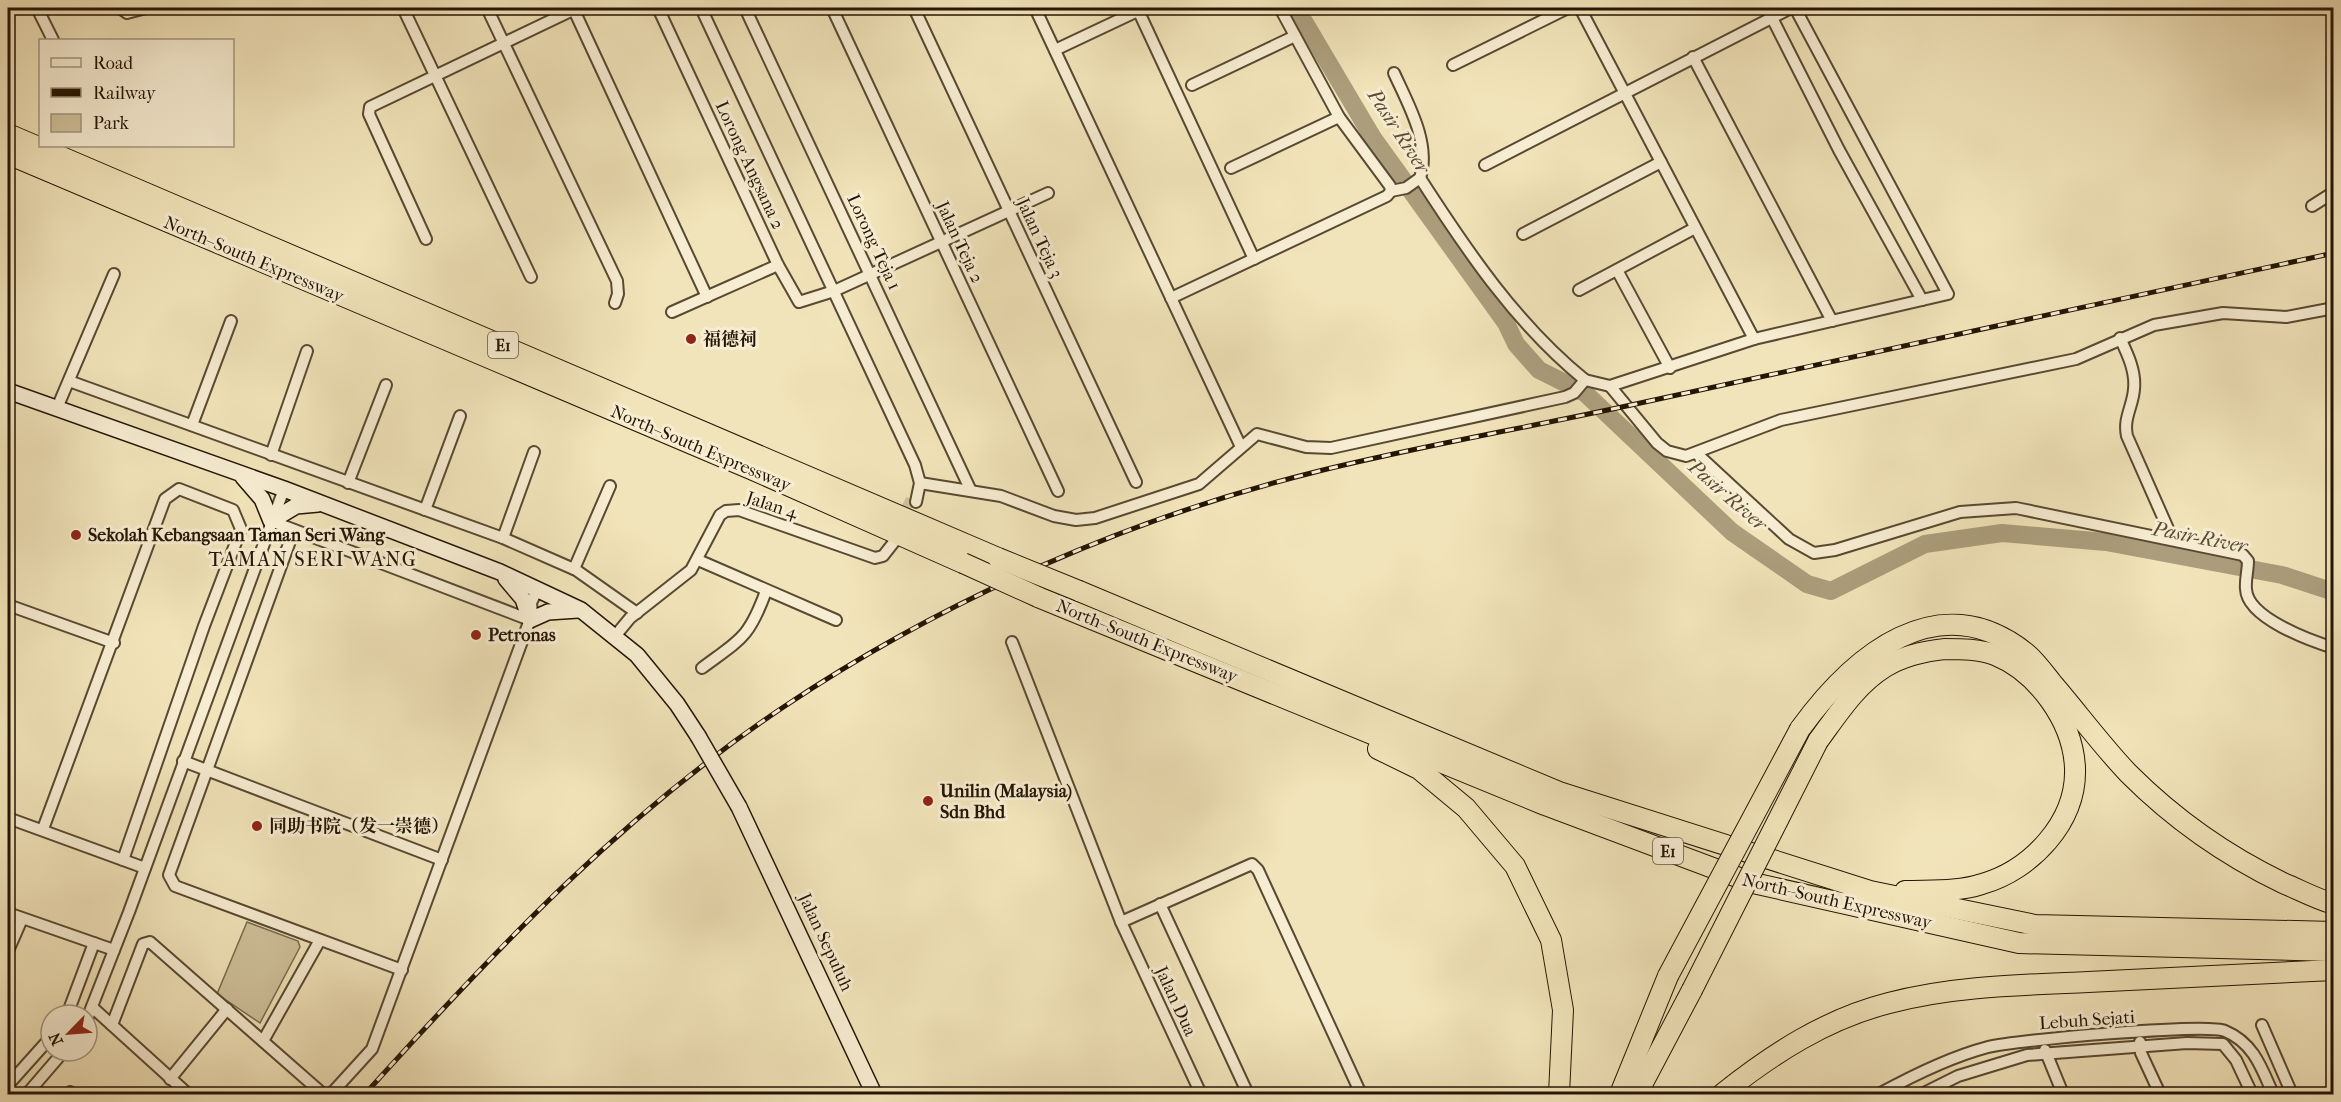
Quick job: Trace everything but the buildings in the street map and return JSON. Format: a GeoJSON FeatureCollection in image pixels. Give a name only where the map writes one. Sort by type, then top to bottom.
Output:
{"type":"FeatureCollection","features":[{"type":"Feature","properties":{"kind":"highway","name":"North–South Expressway"},"geometry":{"type":"LineString","coordinates":[[8,134],[998,558],[1559,792],[1870,891],[2035,925],[2334,932]]}},
{"type":"Feature","properties":{"kind":"highway","name":"North–South Expressway"},"geometry":{"type":"LineString","coordinates":[[8,154],[751,469],[1038,597],[1545,805],[1753,883],[2019,943],[2334,951]]}},
{"type":"Feature","properties":{"kind":"highway"},"geometry":{"type":"LineString","coordinates":[[1060,605],[1133,642],[1346,732],[1419,769],[1466,808],[1515,867],[1551,940],[1563,1010],[1559,1095]]}},
{"type":"Feature","properties":{"kind":"highway"},"geometry":{"type":"LineString","coordinates":[[1620,1095],[1668,976],[1800,729],[1832,687],[1869,654],[1892,639],[1935,626],[1977,628],[2004,639],[2028,654],[2128,772],[2183,824],[2240,862],[2334,903]]}},
{"type":"Feature","properties":{"kind":"highway"},"geometry":{"type":"LineString","coordinates":[[1637,1095],[1818,741],[1866,681],[1886,666],[1910,656],[1961,649],[1994,654],[2017,667],[2043,690],[2056,710],[2066,733],[2075,768],[2072,790],[2054,831],[2025,865],[2007,875],[1980,885],[1953,889],[1870,891]]}},
{"type":"Feature","properties":{"kind":"highway"},"geometry":{"type":"LineString","coordinates":[[1722,1095],[1754,1068],[1834,1023],[1887,1003],[1918,996],[1995,987],[2334,970]]}},
{"type":"Feature","properties":{"kind":"main road","name":"Jalan Sepuluh"},"geometry":{"type":"LineString","coordinates":[[8,391],[284,489],[500,572],[581,610],[616,635],[657,677],[698,736],[739,807],[874,1095]]}},
{"type":"Feature","properties":{"kind":"main road"},"geometry":{"type":"LineString","coordinates":[[242,475],[257,491],[271,521],[296,506],[322,504]]}},
{"type":"Feature","properties":{"kind":"main road"},"geometry":{"type":"LineString","coordinates":[[500,572],[516,589],[531,617],[548,612],[581,610]]}},
{"type":"Feature","properties":{"kind":"street"},"geometry":{"type":"LineString","coordinates":[[37,8],[52,39]]}},
{"type":"Feature","properties":{"kind":"street"},"geometry":{"type":"LineString","coordinates":[[120,8],[127,13],[146,8]]}},
{"type":"Feature","properties":{"kind":"street"},"geometry":{"type":"LineString","coordinates":[[403,8],[531,277]]}},
{"type":"Feature","properties":{"kind":"street"},"geometry":{"type":"LineString","coordinates":[[486,8],[617,281],[618,294],[615,303]]}},
{"type":"Feature","properties":{"kind":"street"},"geometry":{"type":"LineString","coordinates":[[426,240],[369,114],[370,107],[574,8],[707,297]]}},
{"type":"Feature","properties":{"kind":"street","name":"Lorong Angsana 2"},"geometry":{"type":"LineString","coordinates":[[658,8],[778,265],[799,302],[834,291]]}},
{"type":"Feature","properties":{"kind":"street"},"geometry":{"type":"LineString","coordinates":[[701,8],[911,456],[916,494],[971,491],[1001,496],[1054,516],[1076,520],[1095,518],[1199,484],[1257,434],[1265,434],[1306,447],[1331,448],[1580,386],[1610,386],[1754,339],[1948,294],[1793,8],[1769,12],[1694,57],[1485,165]]}},
{"type":"Feature","properties":{"kind":"street","name":"Lorong Teja 1"},"geometry":{"type":"LineString","coordinates":[[745,8],[971,491]]}},
{"type":"Feature","properties":{"kind":"street","name":"Jalan Teja 2"},"geometry":{"type":"LineString","coordinates":[[832,8],[1058,491]]}},
{"type":"Feature","properties":{"kind":"street","name":"Jalan Teja 3"},"geometry":{"type":"LineString","coordinates":[[914,8],[1136,482]]}},
{"type":"Feature","properties":{"kind":"street"},"geometry":{"type":"LineString","coordinates":[[1035,8],[1241,447]]}},
{"type":"Feature","properties":{"kind":"street"},"geometry":{"type":"LineString","coordinates":[[1280,8],[1339,117],[1390,186],[1391,191]]}},
{"type":"Feature","properties":{"kind":"street"},"geometry":{"type":"LineString","coordinates":[[1453,65],[1568,8]]}},
{"type":"Feature","properties":{"kind":"street"},"geometry":{"type":"LineString","coordinates":[[1580,8],[1754,339]]}},
{"type":"Feature","properties":{"kind":"street"},"geometry":{"type":"LineString","coordinates":[[1055,50],[1141,9],[1254,259]]}},
{"type":"Feature","properties":{"kind":"street"},"geometry":{"type":"LineString","coordinates":[[1769,12],[1839,150],[1922,300]]}},
{"type":"Feature","properties":{"kind":"street"},"geometry":{"type":"LineString","coordinates":[[1192,85],[1295,36]]}},
{"type":"Feature","properties":{"kind":"street"},"geometry":{"type":"LineString","coordinates":[[1694,57],[1832,321]]}},
{"type":"Feature","properties":{"kind":"street"},"geometry":{"type":"LineString","coordinates":[[1171,298],[1387,196],[1391,191],[1413,183],[1424,157],[1410,107],[1394,73]]}},
{"type":"Feature","properties":{"kind":"street"},"geometry":{"type":"LineString","coordinates":[[1231,168],[1339,117]]}},
{"type":"Feature","properties":{"kind":"street"},"geometry":{"type":"LineString","coordinates":[[1523,234],[1661,162]]}},
{"type":"Feature","properties":{"kind":"street"},"geometry":{"type":"LineString","coordinates":[[1413,183],[1510,305],[1580,386]]}},
{"type":"Feature","properties":{"kind":"street"},"geometry":{"type":"LineString","coordinates":[[2312,206],[2334,192]]}},
{"type":"Feature","properties":{"kind":"street"},"geometry":{"type":"LineString","coordinates":[[834,291],[1048,193]]}},
{"type":"Feature","properties":{"kind":"street"},"geometry":{"type":"LineString","coordinates":[[1579,290],[1695,228]]}},
{"type":"Feature","properties":{"kind":"street"},"geometry":{"type":"LineString","coordinates":[[672,312],[778,265]]}},
{"type":"Feature","properties":{"kind":"street"},"geometry":{"type":"LineString","coordinates":[[1617,270],[1670,368]]}},
{"type":"Feature","properties":{"kind":"street"},"geometry":{"type":"LineString","coordinates":[[57,408],[114,274]]}},
{"type":"Feature","properties":{"kind":"street"},"geometry":{"type":"LineString","coordinates":[[1610,386],[1666,451],[1686,456],[1781,420],[2076,359],[2154,325],[2223,313],[2273,318],[2334,308]]}},
{"type":"Feature","properties":{"kind":"street"},"geometry":{"type":"LineString","coordinates":[[192,425],[231,321]]}},
{"type":"Feature","properties":{"kind":"street"},"geometry":{"type":"LineString","coordinates":[[2120,338],[2134,380],[2134,392],[2125,420],[2127,436],[2173,540]]}},
{"type":"Feature","properties":{"kind":"street"},"geometry":{"type":"LineString","coordinates":[[271,454],[307,351]]}},
{"type":"Feature","properties":{"kind":"street"},"geometry":{"type":"LineString","coordinates":[[69,381],[503,538],[574,569],[637,613]]}},
{"type":"Feature","properties":{"kind":"street"},"geometry":{"type":"LineString","coordinates":[[348,483],[386,386]]}},
{"type":"Feature","properties":{"kind":"street"},"geometry":{"type":"LineString","coordinates":[[425,510],[460,416]]}},
{"type":"Feature","properties":{"kind":"street"},"geometry":{"type":"LineString","coordinates":[[503,538],[534,452]]}},
{"type":"Feature","properties":{"kind":"street"},"geometry":{"type":"LineString","coordinates":[[1696,453],[1781,533],[1814,553],[1835,550],[1960,512],[1990,508],[2041,511],[2243,555],[2248,561],[2247,594],[2262,613],[2296,635],[2334,648]]}},
{"type":"Feature","properties":{"kind":"street"},"geometry":{"type":"LineString","coordinates":[[574,569],[610,486]]}},
{"type":"Feature","properties":{"kind":"street"},"geometry":{"type":"LineString","coordinates":[[43,829],[114,643],[165,499],[179,489],[233,510],[241,529],[204,626],[123,860]]}},
{"type":"Feature","properties":{"kind":"street"},"geometry":{"type":"LineString","coordinates":[[94,1003],[284,489]]}},
{"type":"Feature","properties":{"kind":"street","name":"Jalan 4"},"geometry":{"type":"LineString","coordinates":[[616,635],[637,613],[682,578],[698,560],[720,514],[733,510],[870,556],[881,557],[890,544]]}},
{"type":"Feature","properties":{"kind":"street"},"geometry":{"type":"LineString","coordinates":[[271,521],[531,617]]}},
{"type":"Feature","properties":{"kind":"street"},"geometry":{"type":"LineString","coordinates":[[294,530],[169,875],[170,882],[175,886],[402,970]]}},
{"type":"Feature","properties":{"kind":"street"},"geometry":{"type":"LineString","coordinates":[[698,560],[836,620]]}},
{"type":"Feature","properties":{"kind":"street"},"geometry":{"type":"LineString","coordinates":[[702,668],[748,633],[766,591]]}},
{"type":"Feature","properties":{"kind":"street"},"geometry":{"type":"LineString","coordinates":[[331,1095],[372,1049],[531,617],[539,607],[541,592]]}},
{"type":"Feature","properties":{"kind":"street"},"geometry":{"type":"LineString","coordinates":[[8,605],[114,643]]}},
{"type":"Feature","properties":{"kind":"street","name":"Jalan Dua"},"geometry":{"type":"LineString","coordinates":[[1012,642],[1121,922],[1201,1095]]}},
{"type":"Feature","properties":{"kind":"street"},"geometry":{"type":"LineString","coordinates":[[183,761],[442,860]]}},
{"type":"Feature","properties":{"kind":"street"},"geometry":{"type":"LineString","coordinates":[[8,818],[145,868]]}},
{"type":"Feature","properties":{"kind":"street"},"geometry":{"type":"LineString","coordinates":[[1121,922],[1252,864],[1258,870],[1361,1095]]}},
{"type":"Feature","properties":{"kind":"street"},"geometry":{"type":"LineString","coordinates":[[1160,904],[1248,1095]]}},
{"type":"Feature","properties":{"kind":"street"},"geometry":{"type":"LineString","coordinates":[[8,913],[114,950]]}},
{"type":"Feature","properties":{"kind":"street"},"geometry":{"type":"LineString","coordinates":[[8,951],[22,919]]}},
{"type":"Feature","properties":{"kind":"street"},"geometry":{"type":"LineString","coordinates":[[263,1041],[320,940]]}},
{"type":"Feature","properties":{"kind":"street"},"geometry":{"type":"LineString","coordinates":[[112,1024],[143,944],[150,942],[322,1095]]}},
{"type":"Feature","properties":{"kind":"street"},"geometry":{"type":"LineString","coordinates":[[72,1003],[94,943]]}},
{"type":"Feature","properties":{"kind":"street"},"geometry":{"type":"LineString","coordinates":[[170,1078],[227,1010]]}},
{"type":"Feature","properties":{"kind":"street"},"geometry":{"type":"LineString","coordinates":[[99,1013],[188,1095]]}},
{"type":"Feature","properties":{"kind":"street"},"geometry":{"type":"LineString","coordinates":[[2262,1025],[2292,1095]]}},
{"type":"Feature","properties":{"kind":"street","name":"Lebuh Sejati"},"geometry":{"type":"LineString","coordinates":[[1884,1093],[1987,1047],[2019,1041],[2223,1029],[2241,1039],[2254,1052],[2273,1095]]}},
{"type":"Feature","properties":{"kind":"street"},"geometry":{"type":"LineString","coordinates":[[2139,1033],[2140,1047],[2160,1095]]}},
{"type":"Feature","properties":{"kind":"street"},"geometry":{"type":"LineString","coordinates":[[2042,1041],[2063,1095]]}},
{"type":"Feature","properties":{"kind":"street"},"geometry":{"type":"LineString","coordinates":[[1922,1095],[1958,1076],[2027,1055],[2223,1044],[2236,1060],[2252,1095]]}},
{"type":"Feature","properties":{"kind":"street"},"geometry":{"type":"LineString","coordinates":[[8,1085],[39,1050]]}},
{"type":"Feature","properties":{"kind":"street"},"geometry":{"type":"LineString","coordinates":[[27,1095],[54,1063]]}},
{"type":"Feature","properties":{"kind":"green space"},"geometry":{"type":"Polygon","coordinates":[[[247,922],[298,941],[300,947],[260,1023],[217,994],[247,922]]]}},
{"type":"Feature","properties":{"kind":"waterway","name":"Pasir River"},"geometry":{"type":"LineString","coordinates":[[1296,8],[1373,138],[1506,323],[1516,344],[1539,370],[1585,393],[1732,532],[1807,584],[1831,591],[1925,544],[2002,533],[2106,542],[2282,575],[2334,592]]}},
{"type":"Feature","properties":{"kind":"tunnel"},"geometry":{"type":"LineString","coordinates":[[899,521],[911,499]]}},
{"type":"Feature","properties":{"kind":"railway"},"geometry":{"type":"LineString","coordinates":[[365,1094],[512,936],[615,838],[669,792],[785,706],[847,667],[910,630],[1042,566],[1179,512],[1319,471],[2334,253]]}},
{"type":"Feature","properties":{"kind":"place","name":"福德祠"},"geometry":{"type":"Point","coordinates":[691,339]}},
{"type":"Feature","properties":{"kind":"place","name":"Sekolah Kebangsaan Taman Seri Wang"},"geometry":{"type":"Point","coordinates":[76,535]}},
{"type":"Feature","properties":{"kind":"place","name":"Petronas"},"geometry":{"type":"Point","coordinates":[476,635]}},
{"type":"Feature","properties":{"kind":"place","name":"Unilin (Malaysia) Sdn Bhd"},"geometry":{"type":"Point","coordinates":[928,801]}},
{"type":"Feature","properties":{"kind":"place","name":"同助书院（发一崇德）"},"geometry":{"type":"Point","coordinates":[257,826]}},
{"type":"Feature","properties":{"kind":"district","name":"TAMAN SERI WANG"},"geometry":{"type":"Point","coordinates":[313,559]}}]}
